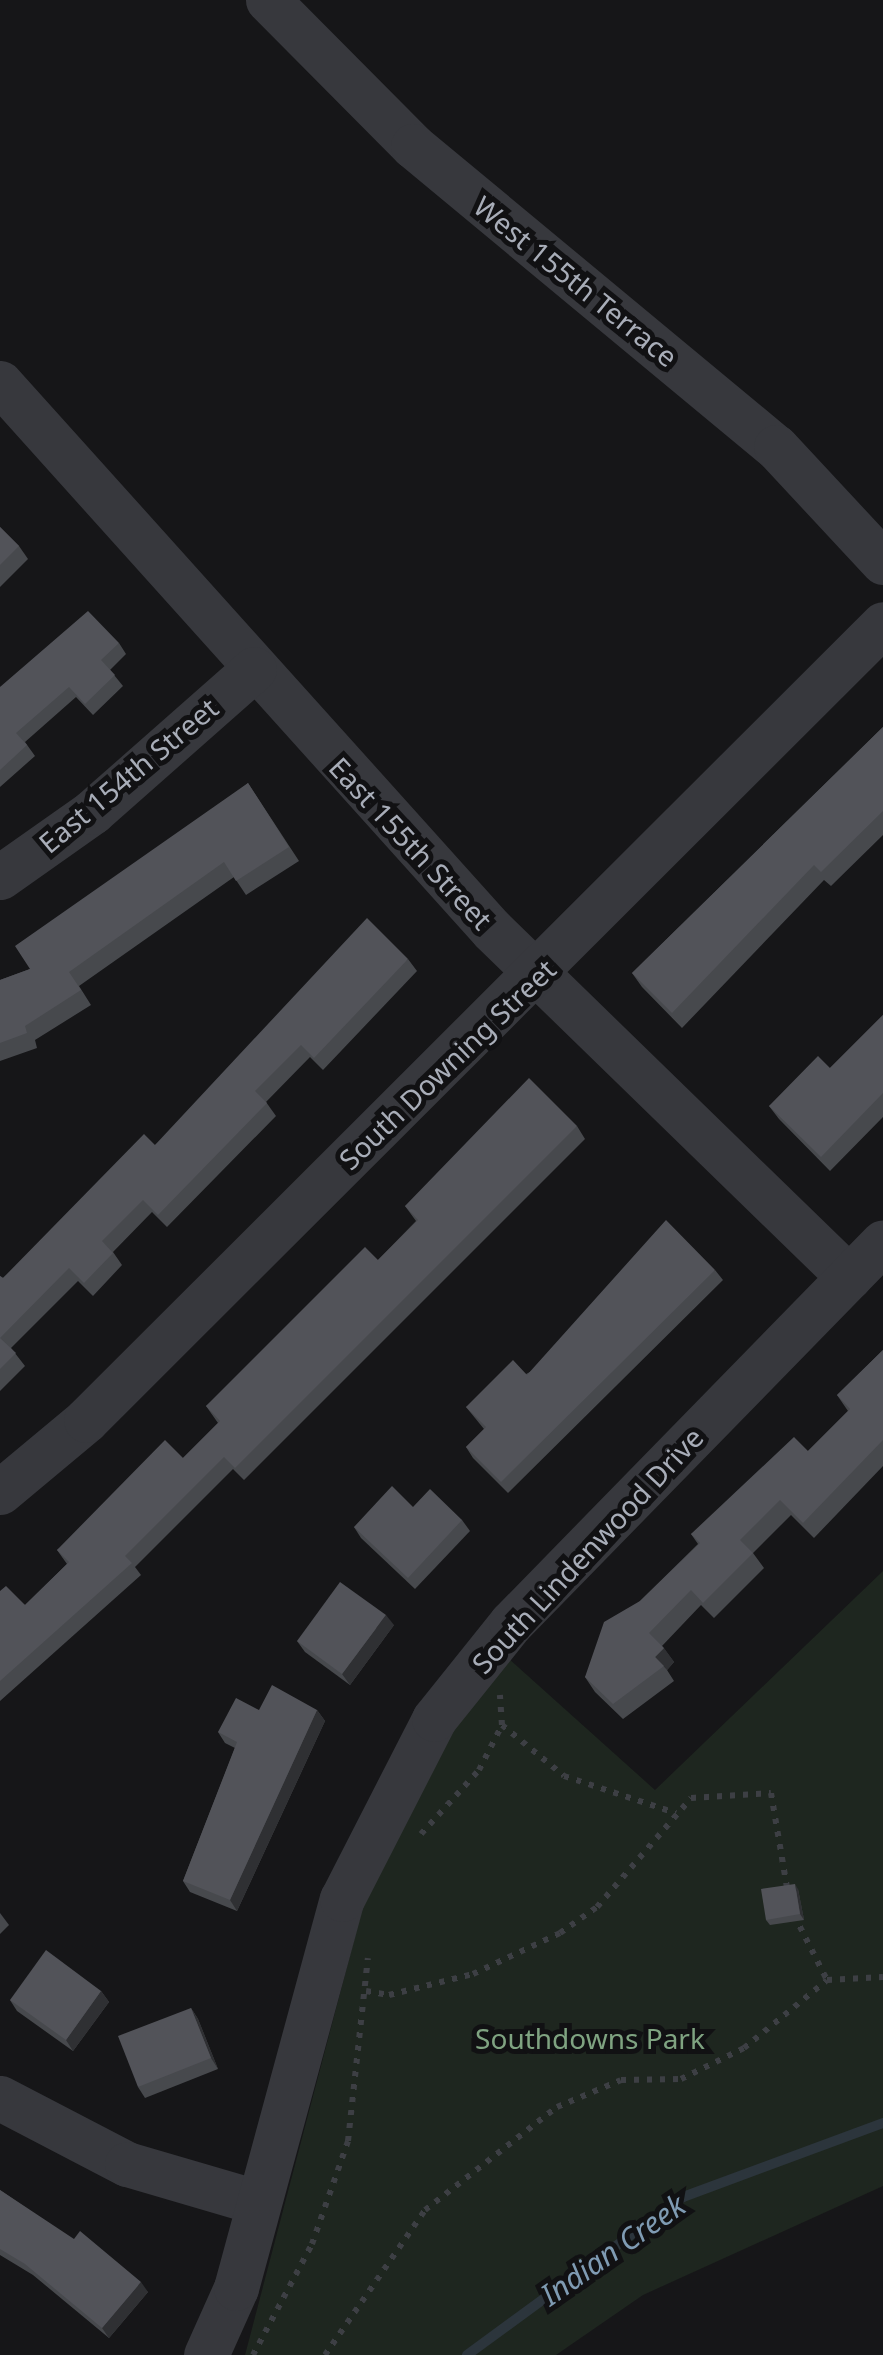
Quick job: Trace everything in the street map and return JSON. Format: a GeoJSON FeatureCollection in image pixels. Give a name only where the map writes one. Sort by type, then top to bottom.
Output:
{"type":"FeatureCollection","features":[{"type":"Feature","properties":{"kind":"street","name":"West 155th Terrace"},"geometry":{"type":"LineString","coordinates":[[268,0],[413,146],[776,447],[883,562]]}},
{"type":"Feature","properties":{"kind":"street","name":"East 155th Street"},"geometry":{"type":"LineString","coordinates":[[0,384],[254,669],[538,976],[850,1276]]}},
{"type":"Feature","properties":{"kind":"street","name":"South Downing Street"},"geometry":{"type":"LineString","coordinates":[[0,1492],[86,1420],[538,976],[883,624]]}},
{"type":"Feature","properties":{"kind":"street","name":"East 154th Street"},"geometry":{"type":"LineString","coordinates":[[0,876],[92,812],[254,669]]}},
{"type":"Feature","properties":{"kind":"street","name":"South Lindenwood Drive"},"geometry":{"type":"LineString","coordinates":[[206,2355],[236,2288],[342,1899],[434,1719],[511,1624],[883,1242]]}},
{"type":"Feature","properties":{"kind":"street"},"geometry":{"type":"LineString","coordinates":[[0,2098],[127,2164],[257,2202]]}},
{"type":"Feature","properties":{"kind":"path"},"geometry":{"type":"LineString","coordinates":[[416,1840],[478,1770],[502,1725],[505,1686]]}},
{"type":"Feature","properties":{"kind":"path"},"geometry":{"type":"LineString","coordinates":[[502,1725],[564,1776],[676,1814]]}},
{"type":"Feature","properties":{"kind":"path"},"geometry":{"type":"LineString","coordinates":[[366,1991],[389,1995],[472,1974],[560,1932],[597,1907],[691,1798],[771,1793],[789,1899],[804,1948],[827,1980]]}},
{"type":"Feature","properties":{"kind":"path"},"geometry":{"type":"LineString","coordinates":[[254,2355],[312,2244],[348,2141],[368,1946]]}},
{"type":"Feature","properties":{"kind":"path"},"geometry":{"type":"LineString","coordinates":[[326,2355],[426,2210],[557,2107],[621,2080],[661,2082],[706,2068],[827,1980],[883,1977]]}},
{"type":"Feature","properties":{"kind":"green space","name":"Southdowns Park"},"geometry":{"type":"Polygon","coordinates":[[[883,1571],[883,2186],[643,2295],[556,2355],[245,2355],[363,1906],[452,1728],[508,1658],[655,1790],[883,1571]]]}},
{"type":"Feature","properties":{"kind":"building"},"geometry":{"type":"Polygon","coordinates":[[[0,527],[19,546],[0,565],[0,527]]]}},
{"type":"Feature","properties":{"kind":"building"},"geometry":{"type":"Polygon","coordinates":[[[88,611],[119,643],[101,660],[115,675],[85,704],[69,687],[16,733],[27,745],[0,770],[0,687],[88,611]]]}},
{"type":"Feature","properties":{"kind":"building"},"geometry":{"type":"Polygon","coordinates":[[[883,727],[883,811],[821,872],[814,865],[672,1013],[632,973],[883,727]]]}},
{"type":"Feature","properties":{"kind":"building"},"geometry":{"type":"Polygon","coordinates":[[[248,783],[289,847],[236,881],[224,862],[69,972],[81,990],[25,1026],[27,1033],[0,1043],[0,980],[30,969],[15,946],[248,783]]]}},
{"type":"Feature","properties":{"kind":"building"},"geometry":{"type":"Polygon","coordinates":[[[367,918],[408,959],[314,1058],[301,1045],[255,1091],[267,1103],[158,1215],[143,1200],[102,1241],[113,1253],[84,1283],[69,1268],[0,1338],[0,1276],[3,1278],[144,1134],[155,1145],[367,918]]]}},
{"type":"Feature","properties":{"kind":"building"},"geometry":{"type":"Polygon","coordinates":[[[883,1015],[883,1093],[821,1157],[769,1106],[818,1056],[830,1068],[883,1015]]]}},
{"type":"Feature","properties":{"kind":"building"},"geometry":{"type":"Polygon","coordinates":[[[529,1078],[577,1126],[235,1468],[224,1457],[125,1556],[132,1563],[0,1681],[0,1591],[6,1586],[25,1605],[69,1562],[57,1550],[165,1440],[183,1458],[220,1421],[206,1406],[365,1247],[378,1260],[418,1220],[405,1206],[529,1078]]]}},
{"type":"Feature","properties":{"kind":"building"},"geometry":{"type":"Polygon","coordinates":[[[666,1220],[715,1270],[501,1482],[466,1447],[486,1427],[466,1407],[513,1360],[527,1375],[666,1220]]]}},
{"type":"Feature","properties":{"kind":"building"},"geometry":{"type":"Polygon","coordinates":[[[0,1338],[16,1353],[0,1369],[0,1338]]]}},
{"type":"Feature","properties":{"kind":"building"},"geometry":{"type":"Polygon","coordinates":[[[883,1350],[883,1440],[803,1523],[780,1500],[740,1540],[753,1553],[703,1603],[691,1590],[649,1633],[664,1648],[655,1657],[664,1666],[613,1704],[585,1677],[604,1622],[640,1601],[700,1543],[691,1534],[794,1437],[808,1451],[850,1409],[837,1395],[883,1350]]]}},
{"type":"Feature","properties":{"kind":"building"},"geometry":{"type":"Polygon","coordinates":[[[392,1486],[413,1507],[430,1489],[462,1520],[408,1578],[354,1527],[392,1486]]]}},
{"type":"Feature","properties":{"kind":"building"},"geometry":{"type":"Polygon","coordinates":[[[340,1582],[386,1615],[342,1674],[297,1641],[340,1582]]]}},
{"type":"Feature","properties":{"kind":"building"},"geometry":{"type":"Polygon","coordinates":[[[272,1685],[317,1710],[230,1900],[183,1881],[237,1742],[218,1732],[236,1698],[259,1710],[272,1685]]]}},
{"type":"Feature","properties":{"kind":"building"},"geometry":{"type":"Polygon","coordinates":[[[795,1884],[800,1914],[766,1920],[761,1889],[795,1884]]]}},
{"type":"Feature","properties":{"kind":"building"},"geometry":{"type":"Polygon","coordinates":[[[46,1950],[101,1991],[66,2040],[10,2000],[46,1950]]]}},
{"type":"Feature","properties":{"kind":"building"},"geometry":{"type":"Polygon","coordinates":[[[191,2008],[211,2058],[138,2087],[118,2036],[191,2008]]]}},
{"type":"Feature","properties":{"kind":"building"},"geometry":{"type":"Polygon","coordinates":[[[0,2190],[74,2239],[80,2231],[141,2282],[102,2328],[25,2264],[0,2249],[0,2190]]]}},
{"type":"Feature","properties":{"kind":"waterway","name":"Indian Creek"},"geometry":{"type":"LineString","coordinates":[[467,2355],[683,2197],[883,2123]]}}]}
